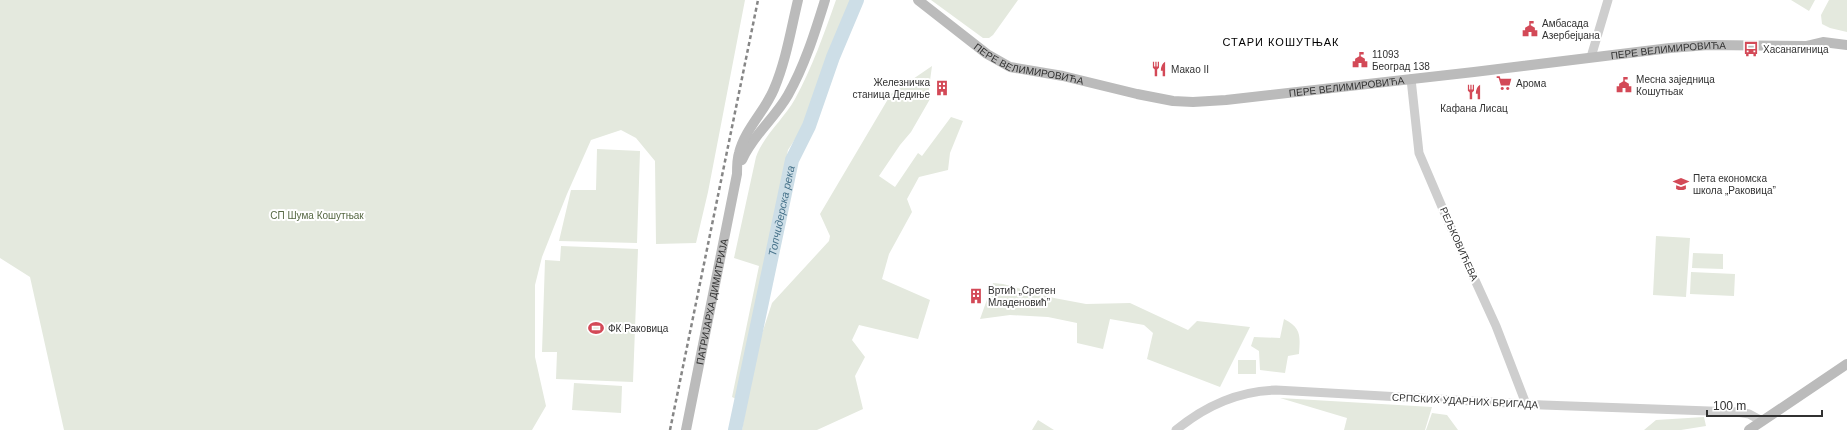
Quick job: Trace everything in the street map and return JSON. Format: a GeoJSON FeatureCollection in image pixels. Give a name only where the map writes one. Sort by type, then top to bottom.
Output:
{"type":"FeatureCollection","features":[{"type":"Feature","properties":{"kind":"main road","name":"ПАТРИЈАРХА ДИМИТРИЈА"},"geometry":{"type":"LineString","coordinates":[[686,430],[741,148],[767,103],[780,74],[798,0]]}},
{"type":"Feature","properties":{"kind":"main road","name":"ПАТРИЈАРХА ДИМИТРИЈА"},"geometry":{"type":"LineString","coordinates":[[737,174],[750,144],[788,95],[814,37],[825,0]]}},
{"type":"Feature","properties":{"kind":"main road","name":"ПЕРЕ ВЕЛИМИРОВИЋА"},"geometry":{"type":"LineString","coordinates":[[918,0],[987,54],[1005,65],[1063,76],[1137,94],[1173,101],[1193,102],[1411,79],[1693,46],[1806,46],[1823,42],[1847,45]]}},
{"type":"Feature","properties":{"kind":"main road"},"geometry":{"type":"LineString","coordinates":[[1749,430],[1847,364]]}},
{"type":"Feature","properties":{"kind":"street"},"geometry":{"type":"LineString","coordinates":[[1591,57],[1608,0]]}},
{"type":"Feature","properties":{"kind":"street","name":"РЕЉКОВИЋЕВА"},"geometry":{"type":"LineString","coordinates":[[1411,79],[1419,153],[1442,208],[1487,306],[1526,404]]}},
{"type":"Feature","properties":{"kind":"street","name":"СРПСКИХ УДАРНИХ БРИГАДА"},"geometry":{"type":"LineString","coordinates":[[1176,430],[1204,410],[1217,403],[1243,394],[1267,390],[1526,404],[1737,412],[1750,414],[1762,421]]}},
{"type":"Feature","properties":{"kind":"green space","name":"СП Шума Кошутњак"},"geometry":{"type":"Polygon","coordinates":[[[0,0],[745,0],[708,192],[696,243],[656,244],[655,161],[636,138],[621,130],[591,140],[567,194],[542,257],[535,285],[535,357],[546,406],[532,430],[64,430],[30,277],[0,258],[0,0]]]}},
{"type":"Feature","properties":{"kind":"green space"},"geometry":{"type":"Polygon","coordinates":[[[836,0],[852,0],[832,43],[803,127],[788,150],[736,399],[732,397],[759,266],[734,258],[756,157],[759,149],[795,99],[817,51],[836,0]]]}},
{"type":"Feature","properties":{"kind":"green space"},"geometry":{"type":"Polygon","coordinates":[[[931,0],[1018,0],[993,35],[989,38],[983,38],[931,0]]]}},
{"type":"Feature","properties":{"kind":"green space"},"geometry":{"type":"Polygon","coordinates":[[[1791,0],[1815,0],[1809,11],[1791,0]]]}},
{"type":"Feature","properties":{"kind":"green space"},"geometry":{"type":"Polygon","coordinates":[[[1829,0],[1847,0],[1847,32],[1830,28],[1822,24],[1821,15],[1829,0]]]}},
{"type":"Feature","properties":{"kind":"green space"},"geometry":{"type":"Polygon","coordinates":[[[932,66],[929,88],[930,99],[911,132],[900,145],[879,176],[895,187],[918,153],[922,156],[951,117],[963,121],[950,153],[948,170],[919,177],[907,199],[912,212],[889,254],[882,279],[930,300],[918,339],[859,325],[852,340],[865,357],[855,376],[863,409],[817,430],[742,430],[754,358],[772,303],[829,241],[830,236],[820,214],[891,94],[932,66]]]}},
{"type":"Feature","properties":{"kind":"green space"},"geometry":{"type":"Polygon","coordinates":[[[597,149],[640,151],[637,243],[559,241],[571,190],[596,190],[597,149]]]}},
{"type":"Feature","properties":{"kind":"green space"},"geometry":{"type":"Polygon","coordinates":[[[1656,236],[1690,238],[1686,297],[1653,295],[1656,236]]]}},
{"type":"Feature","properties":{"kind":"green space","name":"ФК Раковица"},"geometry":{"type":"Polygon","coordinates":[[[561,246],[638,249],[633,382],[556,379],[557,352],[542,352],[545,260],[560,261],[561,246]]]}},
{"type":"Feature","properties":{"kind":"green space"},"geometry":{"type":"Polygon","coordinates":[[[1693,253],[1723,254],[1723,269],[1692,268],[1693,253]]]}},
{"type":"Feature","properties":{"kind":"green space"},"geometry":{"type":"Polygon","coordinates":[[[1691,272],[1735,274],[1734,296],[1690,294],[1691,272]]]}},
{"type":"Feature","properties":{"kind":"green space"},"geometry":{"type":"Polygon","coordinates":[[[993,283],[1003,284],[1054,298],[1086,304],[1130,303],[1188,330],[1197,321],[1250,327],[1220,387],[1147,359],[1153,333],[1144,325],[1110,319],[1103,349],[1077,343],[1077,323],[1048,317],[1010,315],[980,319],[993,283]]]}},
{"type":"Feature","properties":{"kind":"green space"},"geometry":{"type":"Polygon","coordinates":[[[1284,319],[1294,326],[1299,334],[1299,354],[1288,356],[1285,373],[1260,370],[1259,351],[1251,346],[1254,337],[1280,338],[1284,319]]]}},
{"type":"Feature","properties":{"kind":"green space"},"geometry":{"type":"Polygon","coordinates":[[[1238,360],[1256,360],[1256,374],[1238,374],[1238,360]]]}},
{"type":"Feature","properties":{"kind":"green space"},"geometry":{"type":"Polygon","coordinates":[[[574,383],[622,386],[621,413],[572,410],[574,383]]]}},
{"type":"Feature","properties":{"kind":"green space"},"geometry":{"type":"Polygon","coordinates":[[[1280,398],[1432,407],[1425,430],[1344,430],[1347,418],[1280,398]]]}},
{"type":"Feature","properties":{"kind":"green space"},"geometry":{"type":"Polygon","coordinates":[[[1432,413],[1447,415],[1458,430],[1426,430],[1432,413]]]}},
{"type":"Feature","properties":{"kind":"green space"},"geometry":{"type":"Polygon","coordinates":[[[1704,417],[1706,426],[1681,430],[1644,430],[1656,420],[1704,417]]]}},
{"type":"Feature","properties":{"kind":"green space"},"geometry":{"type":"Polygon","coordinates":[[[1038,420],[1054,430],[1032,430],[1038,420]]]}},
{"type":"Feature","properties":{"kind":"waterway","name":"Топчидерска река"},"geometry":{"type":"LineString","coordinates":[[735,430],[792,160],[809,126],[833,57],[857,0]]}},
{"type":"Feature","properties":{"kind":"railway"},"geometry":{"type":"LineString","coordinates":[[670,430],[758,0]]}},
{"type":"Feature","properties":{"kind":"place","name":"Амбасада Азербејџана"},"geometry":{"type":"Point","coordinates":[1530,29]}},
{"type":"Feature","properties":{"kind":"place","name":"Хасанагиница"},"geometry":{"type":"Point","coordinates":[1751,49]}},
{"type":"Feature","properties":{"kind":"place","name":"11093 Београд 138"},"geometry":{"type":"Point","coordinates":[1360,60]}},
{"type":"Feature","properties":{"kind":"place","name":"Макао II"},"geometry":{"type":"Point","coordinates":[1159,69]}},
{"type":"Feature","properties":{"kind":"place","name":"Арома"},"geometry":{"type":"Point","coordinates":[1504,83]}},
{"type":"Feature","properties":{"kind":"place","name":"Месна заједница Кошутњак"},"geometry":{"type":"Point","coordinates":[1624,85]}},
{"type":"Feature","properties":{"kind":"place","name":"Железничка станица Дедиње"},"geometry":{"type":"Point","coordinates":[942,88]}},
{"type":"Feature","properties":{"kind":"place","name":"Кафана Лисац"},"geometry":{"type":"Point","coordinates":[1474,92]}},
{"type":"Feature","properties":{"kind":"place","name":"Пета економска школа „Раковица”"},"geometry":{"type":"Point","coordinates":[1681,184]}},
{"type":"Feature","properties":{"kind":"place","name":"Вртић „Сретен Младеновић”"},"geometry":{"type":"Point","coordinates":[976,296]}},
{"type":"Feature","properties":{"kind":"place","name":"ФК Раковица"},"geometry":{"type":"Point","coordinates":[596,328]}},
{"type":"Feature","properties":{"kind":"district","name":"СТАРИ КОШУТЊАК"},"geometry":{"type":"Point","coordinates":[1281,42]}}]}
